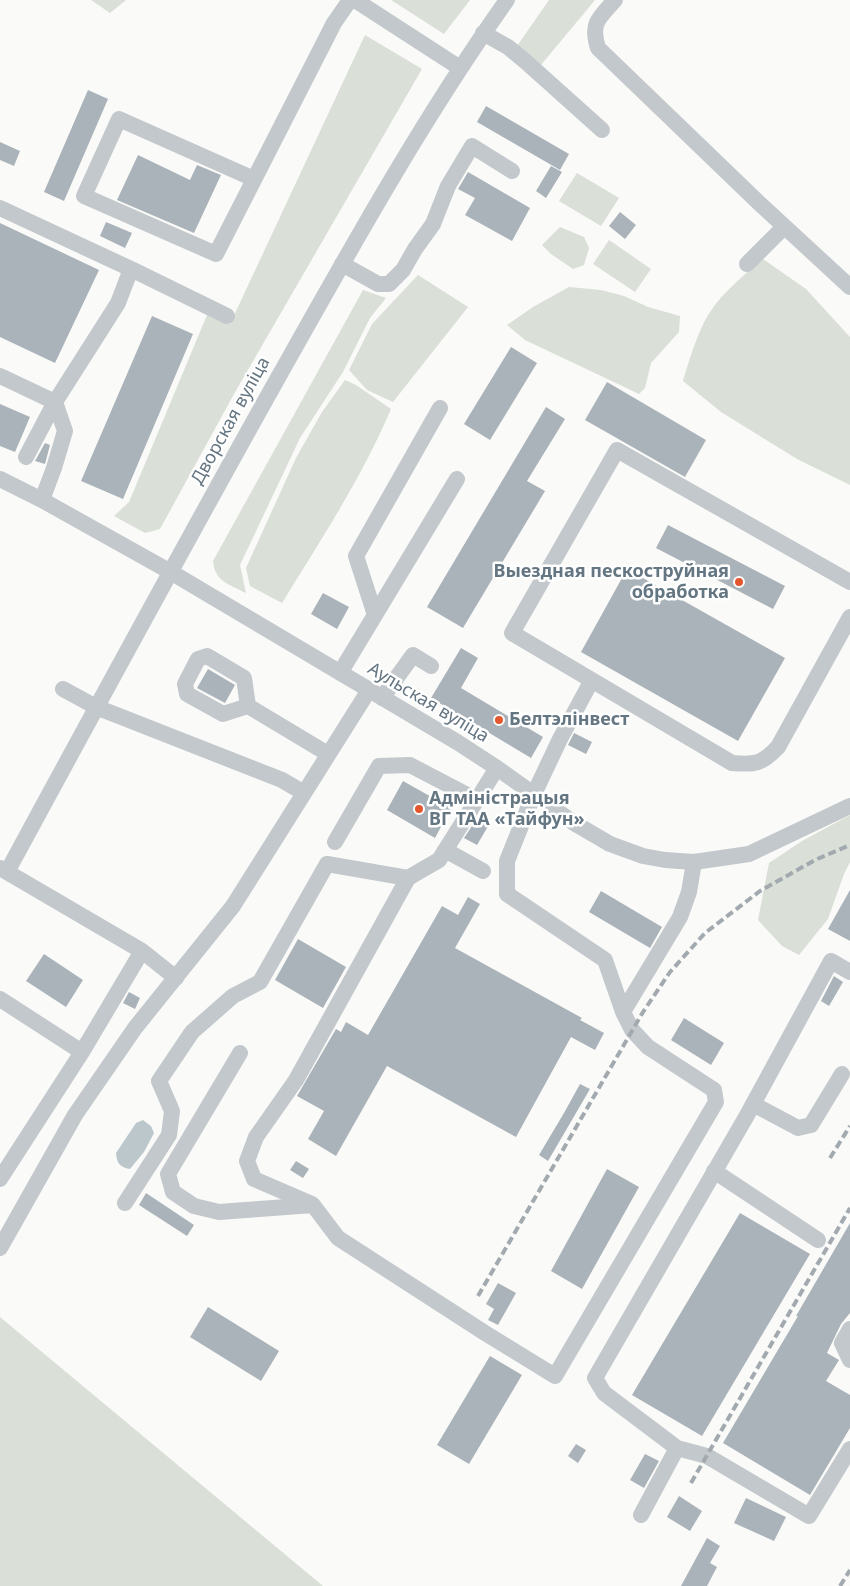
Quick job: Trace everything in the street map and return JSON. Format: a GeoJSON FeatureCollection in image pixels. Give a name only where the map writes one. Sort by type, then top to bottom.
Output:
{"type":"FeatureCollection","features":[{"type":"Feature","properties":{"kind":"street"},"geometry":{"type":"LineString","coordinates":[[254,179],[119,119],[84,196],[216,254],[334,23],[350,0]]}},
{"type":"Feature","properties":{"kind":"street"},"geometry":{"type":"LineString","coordinates":[[355,0],[460,68]]}},
{"type":"Feature","properties":{"kind":"street","name":"Дворская вуліца"},"geometry":{"type":"LineString","coordinates":[[3,870],[96,707],[169,571],[342,264],[460,68],[507,0]]}},
{"type":"Feature","properties":{"kind":"street"},"geometry":{"type":"LineString","coordinates":[[615,0],[598,20],[594,28],[598,48],[784,227],[850,287]]}},
{"type":"Feature","properties":{"kind":"street"},"geometry":{"type":"LineString","coordinates":[[483,34],[508,47],[602,130]]}},
{"type":"Feature","properties":{"kind":"street"},"geometry":{"type":"LineString","coordinates":[[342,264],[378,284],[389,284],[403,270],[433,224],[448,186],[472,146],[512,171]]}},
{"type":"Feature","properties":{"kind":"street"},"geometry":{"type":"LineString","coordinates":[[0,208],[227,316]]}},
{"type":"Feature","properties":{"kind":"street"},"geometry":{"type":"LineString","coordinates":[[747,264],[784,227]]}},
{"type":"Feature","properties":{"kind":"street"},"geometry":{"type":"LineString","coordinates":[[26,457],[55,402],[118,304],[131,269]]}},
{"type":"Feature","properties":{"kind":"street"},"geometry":{"type":"LineString","coordinates":[[0,376],[55,402],[65,431],[42,500]]}},
{"type":"Feature","properties":{"kind":"street"},"geometry":{"type":"LineString","coordinates":[[375,615],[356,556],[440,408]]}},
{"type":"Feature","properties":{"kind":"street"},"geometry":{"type":"LineString","coordinates":[[850,582],[617,450],[512,633],[732,763],[747,764],[766,759],[778,747],[850,617]]}},
{"type":"Feature","properties":{"kind":"street"},"geometry":{"type":"LineString","coordinates":[[340,673],[457,478]]}},
{"type":"Feature","properties":{"kind":"street","name":"Аульская вуліца"},"geometry":{"type":"LineString","coordinates":[[0,479],[42,500],[169,571],[457,742],[497,768],[533,796],[610,844],[643,856],[678,862],[694,862],[749,854],[766,848],[850,806]]}},
{"type":"Feature","properties":{"kind":"street"},"geometry":{"type":"LineString","coordinates":[[0,1248],[75,1115],[135,1028],[233,906],[328,754],[375,694],[413,656],[431,666]]}},
{"type":"Feature","properties":{"kind":"street"},"geometry":{"type":"LineString","coordinates":[[497,768],[439,860],[408,878],[296,1080],[256,1137],[248,1161],[254,1179],[313,1205],[338,1238],[484,1333],[555,1376],[716,1102],[714,1090],[648,1047],[632,1030],[623,1012],[605,960],[507,894],[507,861],[533,796],[560,739],[592,680]]}},
{"type":"Feature","properties":{"kind":"street"},"geometry":{"type":"LineString","coordinates":[[63,689],[96,707],[282,780],[304,794]]}},
{"type":"Feature","properties":{"kind":"street"},"geometry":{"type":"LineString","coordinates":[[248,706],[328,754]]}},
{"type":"Feature","properties":{"kind":"street"},"geometry":{"type":"LineString","coordinates":[[336,842],[379,766],[410,765],[477,800]]}},
{"type":"Feature","properties":{"kind":"street"},"geometry":{"type":"LineString","coordinates":[[445,850],[482,871]]}},
{"type":"Feature","properties":{"kind":"street"},"geometry":{"type":"LineString","coordinates":[[623,1012],[680,917],[689,892],[694,862]]}},
{"type":"Feature","properties":{"kind":"street"},"geometry":{"type":"LineString","coordinates":[[125,1203],[169,1135],[172,1111],[159,1081],[192,1032],[233,996],[260,982],[326,864],[408,878]]}},
{"type":"Feature","properties":{"kind":"street"},"geometry":{"type":"LineString","coordinates":[[3,870],[142,951],[176,978]]}},
{"type":"Feature","properties":{"kind":"street"},"geometry":{"type":"LineString","coordinates":[[0,1179],[82,1052],[142,951]]}},
{"type":"Feature","properties":{"kind":"street"},"geometry":{"type":"LineString","coordinates":[[850,972],[831,961],[753,1104],[595,1378],[604,1393],[678,1448],[707,1456],[809,1516],[850,1449]]}},
{"type":"Feature","properties":{"kind":"street"},"geometry":{"type":"LineString","coordinates":[[0,999],[82,1052]]}},
{"type":"Feature","properties":{"kind":"street"},"geometry":{"type":"LineString","coordinates":[[240,1053],[168,1174],[173,1192],[194,1206],[219,1212],[313,1205]]}},
{"type":"Feature","properties":{"kind":"street"},"geometry":{"type":"LineString","coordinates":[[753,1104],[798,1128],[811,1125],[842,1074]]}},
{"type":"Feature","properties":{"kind":"street"},"geometry":{"type":"LineString","coordinates":[[714,1171],[818,1240]]}},
{"type":"Feature","properties":{"kind":"street"},"geometry":{"type":"LineString","coordinates":[[850,1329],[842,1343],[850,1360]]}},
{"type":"Feature","properties":{"kind":"street"},"geometry":{"type":"LineString","coordinates":[[641,1515],[678,1448]]}},
{"type":"Feature","properties":{"kind":"shaded area"},"geometry":{"type":"Polygon","coordinates":[[[91,0],[126,0],[110,13],[91,0]]]}},
{"type":"Feature","properties":{"kind":"shaded area"},"geometry":{"type":"Polygon","coordinates":[[[391,0],[470,0],[444,34],[391,0]]]}},
{"type":"Feature","properties":{"kind":"shaded area"},"geometry":{"type":"Polygon","coordinates":[[[549,0],[595,0],[541,65],[517,46],[549,0]]]}},
{"type":"Feature","properties":{"kind":"shaded area"},"geometry":{"type":"Polygon","coordinates":[[[365,35],[422,69],[234,394],[160,529],[145,533],[114,516],[129,502],[207,315],[230,324],[365,35]]]}},
{"type":"Feature","properties":{"kind":"shaded area"},"geometry":{"type":"Polygon","coordinates":[[[577,173],[619,198],[601,226],[559,201],[577,173]]]}},
{"type":"Feature","properties":{"kind":"shaded area"},"geometry":{"type":"Polygon","coordinates":[[[560,227],[584,237],[589,248],[584,265],[573,269],[551,254],[542,245],[560,227]]]}},
{"type":"Feature","properties":{"kind":"shaded area"},"geometry":{"type":"Polygon","coordinates":[[[609,240],[651,269],[635,292],[593,264],[609,240]]]}},
{"type":"Feature","properties":{"kind":"shaded area"},"geometry":{"type":"Polygon","coordinates":[[[763,259],[806,289],[850,337],[850,485],[797,459],[721,412],[683,381],[698,336],[710,312],[728,290],[763,259]]]}},
{"type":"Feature","properties":{"kind":"shaded area"},"geometry":{"type":"Polygon","coordinates":[[[418,275],[468,307],[393,402],[367,390],[349,370],[372,324],[418,275]]]}},
{"type":"Feature","properties":{"kind":"shaded area"},"geometry":{"type":"Polygon","coordinates":[[[569,287],[601,290],[624,296],[648,307],[680,316],[679,332],[651,363],[645,388],[639,394],[525,340],[507,325],[533,307],[569,287]]]}},
{"type":"Feature","properties":{"kind":"shaded area"},"geometry":{"type":"Polygon","coordinates":[[[363,290],[386,298],[370,318],[343,372],[300,438],[240,565],[246,593],[224,582],[217,574],[213,561],[363,290]]]}},
{"type":"Feature","properties":{"kind":"shaded area"},"geometry":{"type":"Polygon","coordinates":[[[345,380],[356,385],[391,409],[354,484],[282,603],[250,586],[246,568],[296,458],[322,412],[345,380]]]}},
{"type":"Feature","properties":{"kind":"shaded area"},"geometry":{"type":"Polygon","coordinates":[[[850,815],[850,862],[828,919],[799,955],[782,946],[758,920],[769,863],[802,841],[850,815]]]}},
{"type":"Feature","properties":{"kind":"shaded area"},"geometry":{"type":"Polygon","coordinates":[[[143,1120],[151,1126],[154,1133],[144,1152],[130,1169],[123,1167],[118,1162],[116,1153],[136,1123],[143,1120]]]}},
{"type":"Feature","properties":{"kind":"shaded area"},"geometry":{"type":"Polygon","coordinates":[[[0,1317],[323,1586],[0,1586],[0,1317]]]}},
{"type":"Feature","properties":{"kind":"building"},"geometry":{"type":"Polygon","coordinates":[[[88,90],[108,99],[64,201],[44,192],[88,90]]]}},
{"type":"Feature","properties":{"kind":"building"},"geometry":{"type":"Polygon","coordinates":[[[486,106],[569,154],[560,170],[477,122],[486,106]]]}},
{"type":"Feature","properties":{"kind":"building"},"geometry":{"type":"Polygon","coordinates":[[[0,142],[20,151],[14,166],[0,160],[0,142]]]}},
{"type":"Feature","properties":{"kind":"building"},"geometry":{"type":"Polygon","coordinates":[[[138,155],[190,180],[197,165],[221,175],[194,233],[117,200],[138,155]]]}},
{"type":"Feature","properties":{"kind":"building"},"geometry":{"type":"Polygon","coordinates":[[[551,166],[562,172],[546,198],[536,191],[551,166]]]}},
{"type":"Feature","properties":{"kind":"building"},"geometry":{"type":"Polygon","coordinates":[[[468,172],[530,208],[512,241],[465,215],[475,198],[458,189],[468,172]]]}},
{"type":"Feature","properties":{"kind":"building"},"geometry":{"type":"Polygon","coordinates":[[[620,212],[636,225],[625,239],[609,226],[620,212]]]}},
{"type":"Feature","properties":{"kind":"building"},"geometry":{"type":"Polygon","coordinates":[[[106,222],[132,233],[125,248],[100,236],[106,222]]]}},
{"type":"Feature","properties":{"kind":"building"},"geometry":{"type":"Polygon","coordinates":[[[0,223],[99,270],[55,363],[0,337],[0,223]]]}},
{"type":"Feature","properties":{"kind":"building"},"geometry":{"type":"Polygon","coordinates":[[[152,316],[193,334],[123,499],[81,481],[152,316]]]}},
{"type":"Feature","properties":{"kind":"building"},"geometry":{"type":"Polygon","coordinates":[[[511,347],[537,363],[490,440],[464,424],[511,347]]]}},
{"type":"Feature","properties":{"kind":"building"},"geometry":{"type":"Polygon","coordinates":[[[607,382],[706,440],[685,477],[585,420],[607,382]]]}},
{"type":"Feature","properties":{"kind":"building"},"geometry":{"type":"Polygon","coordinates":[[[0,404],[30,417],[15,452],[0,446],[0,404]]]}},
{"type":"Feature","properties":{"kind":"building"},"geometry":{"type":"Polygon","coordinates":[[[546,407],[565,419],[527,481],[545,491],[463,628],[427,607],[546,407]]]}},
{"type":"Feature","properties":{"kind":"building"},"geometry":{"type":"Polygon","coordinates":[[[45,443],[50,445],[45,464],[35,461],[45,443]]]}},
{"type":"Feature","properties":{"kind":"building"},"geometry":{"type":"Polygon","coordinates":[[[668,525],[785,586],[773,609],[656,548],[668,525]]]}},
{"type":"Feature","properties":{"kind":"building"},"geometry":{"type":"Polygon","coordinates":[[[627,569],[785,658],[738,741],[581,652],[627,569]]]}},
{"type":"Feature","properties":{"kind":"building"},"geometry":{"type":"Polygon","coordinates":[[[323,593],[349,607],[337,629],[311,614],[323,593]]]}},
{"type":"Feature","properties":{"kind":"building"},"geometry":{"type":"Polygon","coordinates":[[[461,648],[478,658],[461,688],[543,737],[531,758],[431,698],[461,648]]]}},
{"type":"Feature","properties":{"kind":"building"},"geometry":{"type":"Polygon","coordinates":[[[208,669],[235,685],[225,703],[197,688],[208,669]]]}},
{"type":"Feature","properties":{"kind":"building"},"geometry":{"type":"Polygon","coordinates":[[[574,733],[592,742],[586,754],[568,745],[574,733]]]}},
{"type":"Feature","properties":{"kind":"building","name":"Адміністрацыя ВГ ТАА «Тайфун»"},"geometry":{"type":"Polygon","coordinates":[[[403,781],[451,808],[435,838],[387,810],[403,781]]]}},
{"type":"Feature","properties":{"kind":"building"},"geometry":{"type":"Polygon","coordinates":[[[478,817],[490,823],[477,845],[464,838],[478,817]]]}},
{"type":"Feature","properties":{"kind":"building"},"geometry":{"type":"Polygon","coordinates":[[[850,890],[850,941],[828,929],[850,890]]]}},
{"type":"Feature","properties":{"kind":"building"},"geometry":{"type":"Polygon","coordinates":[[[601,891],[662,927],[650,948],[589,912],[601,891]]]}},
{"type":"Feature","properties":{"kind":"building"},"geometry":{"type":"Polygon","coordinates":[[[468,897],[480,904],[455,948],[582,1018],[580,1020],[604,1033],[595,1050],[571,1037],[516,1137],[387,1066],[336,1156],[308,1139],[324,1111],[297,1096],[336,1029],[341,1032],[346,1022],[368,1035],[442,906],[458,915],[468,897]]]}},
{"type":"Feature","properties":{"kind":"building"},"geometry":{"type":"Polygon","coordinates":[[[298,939],[346,967],[323,1008],[275,980],[298,939]]]}},
{"type":"Feature","properties":{"kind":"building"},"geometry":{"type":"Polygon","coordinates":[[[44,954],[83,980],[66,1007],[26,981],[44,954]]]}},
{"type":"Feature","properties":{"kind":"building"},"geometry":{"type":"Polygon","coordinates":[[[834,976],[843,982],[829,1006],[821,1001],[834,976]]]}},
{"type":"Feature","properties":{"kind":"building"},"geometry":{"type":"Polygon","coordinates":[[[129,992],[140,998],[135,1009],[123,1003],[129,992]]]}},
{"type":"Feature","properties":{"kind":"building"},"geometry":{"type":"Polygon","coordinates":[[[684,1018],[724,1043],[711,1065],[671,1040],[684,1018]]]}},
{"type":"Feature","properties":{"kind":"building"},"geometry":{"type":"Polygon","coordinates":[[[580,1084],[590,1089],[548,1161],[539,1155],[580,1084]]]}},
{"type":"Feature","properties":{"kind":"building"},"geometry":{"type":"Polygon","coordinates":[[[296,1161],[309,1169],[303,1178],[290,1170],[296,1161]]]}},
{"type":"Feature","properties":{"kind":"building"},"geometry":{"type":"Polygon","coordinates":[[[607,1169],[639,1187],[582,1289],[551,1271],[607,1169]]]}},
{"type":"Feature","properties":{"kind":"building"},"geometry":{"type":"Polygon","coordinates":[[[146,1193],[194,1225],[187,1236],[139,1205],[146,1193]]]}},
{"type":"Feature","properties":{"kind":"building"},"geometry":{"type":"Polygon","coordinates":[[[740,1213],[810,1254],[702,1436],[632,1395],[740,1213]]]}},
{"type":"Feature","properties":{"kind":"building"},"geometry":{"type":"Polygon","coordinates":[[[850,1223],[850,1313],[841,1324],[827,1353],[839,1360],[826,1381],[850,1395],[850,1428],[810,1495],[723,1443],[850,1223]]]}},
{"type":"Feature","properties":{"kind":"building"},"geometry":{"type":"Polygon","coordinates":[[[498,1283],[516,1293],[498,1325],[488,1320],[494,1309],[486,1304],[498,1283]]]}},
{"type":"Feature","properties":{"kind":"building"},"geometry":{"type":"Polygon","coordinates":[[[208,1307],[279,1351],[261,1381],[190,1337],[208,1307]]]}},
{"type":"Feature","properties":{"kind":"building"},"geometry":{"type":"Polygon","coordinates":[[[490,1356],[522,1375],[469,1464],[437,1445],[490,1356]]]}},
{"type":"Feature","properties":{"kind":"building"},"geometry":{"type":"Polygon","coordinates":[[[576,1444],[586,1450],[578,1463],[568,1456],[576,1444]]]}},
{"type":"Feature","properties":{"kind":"building"},"geometry":{"type":"Polygon","coordinates":[[[645,1454],[659,1461],[644,1488],[630,1480],[645,1454]]]}},
{"type":"Feature","properties":{"kind":"building"},"geometry":{"type":"Polygon","coordinates":[[[679,1496],[702,1511],[690,1531],[667,1517],[679,1496]]]}},
{"type":"Feature","properties":{"kind":"building"},"geometry":{"type":"Polygon","coordinates":[[[746,1498],[786,1517],[774,1541],[734,1523],[746,1498]]]}},
{"type":"Feature","properties":{"kind":"building"},"geometry":{"type":"Polygon","coordinates":[[[707,1538],[720,1546],[710,1563],[717,1567],[707,1586],[681,1586],[707,1538]]]}},
{"type":"Feature","properties":{"kind":"railway"},"geometry":{"type":"LineString","coordinates":[[478,1296],[643,1012],[670,972],[705,933],[760,891],[815,860],[850,845]]}},
{"type":"Feature","properties":{"kind":"railway"},"geometry":{"type":"LineString","coordinates":[[830,1158],[850,1126]]}},
{"type":"Feature","properties":{"kind":"railway"},"geometry":{"type":"LineString","coordinates":[[691,1483],[850,1208]]}},
{"type":"Feature","properties":{"kind":"railway"},"geometry":{"type":"LineString","coordinates":[[840,1586],[850,1570]]}},
{"type":"Feature","properties":{"kind":"place","name":"Выездная пескоструйная обработка"},"geometry":{"type":"Point","coordinates":[739,582]}},
{"type":"Feature","properties":{"kind":"place","name":"Белтэлінвест"},"geometry":{"type":"Point","coordinates":[499,720]}},
{"type":"Feature","properties":{"kind":"place","name":"Адміністрацыя ВГ ТАА «Тайфун»"},"geometry":{"type":"Point","coordinates":[419,809]}}]}
